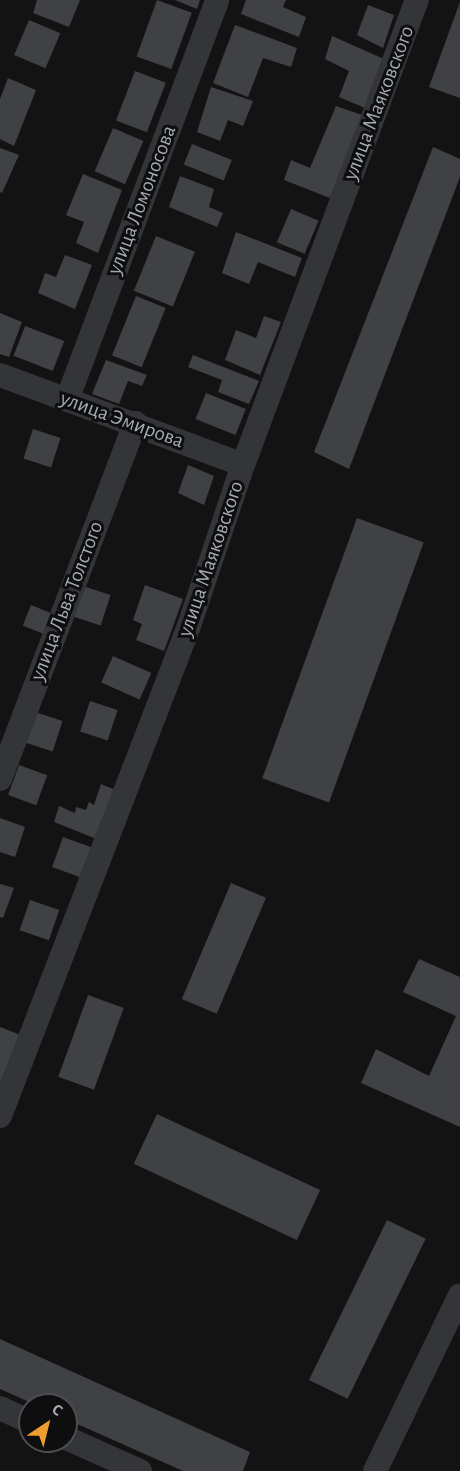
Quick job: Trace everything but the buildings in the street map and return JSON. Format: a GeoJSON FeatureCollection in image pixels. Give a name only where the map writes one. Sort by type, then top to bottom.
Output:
{"type":"FeatureCollection","features":[{"type":"Feature","properties":{"kind":"street","name":"улица Ломоносова"},"geometry":{"type":"LineString","coordinates":[[67,400],[217,0]]}},
{"type":"Feature","properties":{"kind":"street","name":"улица Маяковского"},"geometry":{"type":"LineString","coordinates":[[0,1114],[185,637],[243,465],[417,0]]}},
{"type":"Feature","properties":{"kind":"street","name":"улица Эмирова"},"geometry":{"type":"LineString","coordinates":[[0,375],[135,423],[243,465]]}},
{"type":"Feature","properties":{"kind":"street","name":"улица Льва Толстого"},"geometry":{"type":"LineString","coordinates":[[0,779],[135,423]]}},
{"type":"Feature","properties":{"kind":"street"},"geometry":{"type":"LineString","coordinates":[[375,1471],[460,1295]]}},
{"type":"Feature","properties":{"kind":"street"},"geometry":{"type":"LineString","coordinates":[[0,1408],[18,1416]]}},
{"type":"Feature","properties":{"kind":"street"},"geometry":{"type":"LineString","coordinates":[[78,1443],[140,1471]]}}]}
